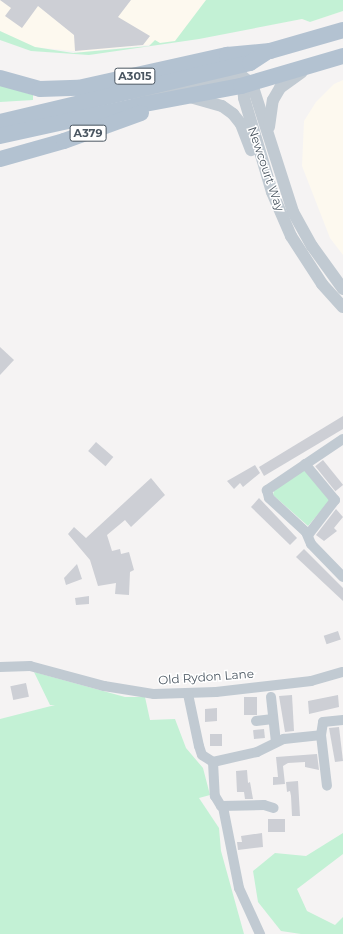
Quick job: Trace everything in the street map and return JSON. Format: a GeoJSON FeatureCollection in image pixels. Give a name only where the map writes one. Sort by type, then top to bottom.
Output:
{"type":"FeatureCollection","features":[{"type":"Feature","properties":{"kind":"main road","name":"A379"},"geometry":{"type":"LineString","coordinates":[[0,122],[250,63],[270,51],[343,30]]}},
{"type":"Feature","properties":{"kind":"main road","name":"A3015"},"geometry":{"type":"LineString","coordinates":[[0,78],[40,89],[78,88],[227,55],[270,51]]}},
{"type":"Feature","properties":{"kind":"main road","name":"A379"},"geometry":{"type":"LineString","coordinates":[[0,159],[64,141],[182,99],[245,82],[310,67],[343,56]]}},
{"type":"Feature","properties":{"kind":"main road","name":"A379"},"geometry":{"type":"LineString","coordinates":[[0,136],[145,104],[182,99]]}},
{"type":"Feature","properties":{"kind":"street"},"geometry":{"type":"LineString","coordinates":[[66,107],[245,82],[250,63]]}},
{"type":"Feature","properties":{"kind":"street"},"geometry":{"type":"LineString","coordinates":[[268,137],[269,114],[280,88],[310,67]]}},
{"type":"Feature","properties":{"kind":"street","name":"Newcourt Way"},"geometry":{"type":"LineString","coordinates":[[245,82],[268,137],[293,212],[312,246],[343,289]]}},
{"type":"Feature","properties":{"kind":"street","name":"Newcourt Way"},"geometry":{"type":"LineString","coordinates":[[245,82],[272,192],[291,236],[322,284],[343,307]]}},
{"type":"Feature","properties":{"kind":"street"},"geometry":{"type":"LineString","coordinates":[[182,99],[222,106],[233,114],[241,124],[272,192]]}},
{"type":"Feature","properties":{"kind":"street"},"geometry":{"type":"LineString","coordinates":[[343,439],[268,487],[269,498],[308,535],[311,544],[343,577]]}},
{"type":"Feature","properties":{"kind":"street"},"geometry":{"type":"LineString","coordinates":[[305,464],[334,500],[308,535]]}},
{"type":"Feature","properties":{"kind":"street","name":"Old Rydon Lane"},"geometry":{"type":"LineString","coordinates":[[0,667],[30,666],[134,692],[188,694],[311,681],[343,672]]}},
{"type":"Feature","properties":{"kind":"street"},"geometry":{"type":"LineString","coordinates":[[188,694],[199,746],[202,754],[213,762],[257,752],[276,742],[321,735]]}},
{"type":"Feature","properties":{"kind":"street"},"geometry":{"type":"LineString","coordinates":[[271,697],[276,742]]}},
{"type":"Feature","properties":{"kind":"street"},"geometry":{"type":"LineString","coordinates":[[256,721],[273,719]]}},
{"type":"Feature","properties":{"kind":"street"},"geometry":{"type":"LineString","coordinates":[[327,786],[321,735],[323,722],[343,720]]}},
{"type":"Feature","properties":{"kind":"street"},"geometry":{"type":"LineString","coordinates":[[213,762],[215,796],[223,807],[239,888],[260,934]]}},
{"type":"Feature","properties":{"kind":"street"},"geometry":{"type":"LineString","coordinates":[[223,807],[264,804],[274,808]]}},
{"type":"Feature","properties":{"kind":"shaded area"},"geometry":{"type":"Polygon","coordinates":[[[0,0],[343,0],[343,11],[310,22],[302,19],[173,42],[83,52],[24,46],[0,31],[0,0]]]}},
{"type":"Feature","properties":{"kind":"shaded area"},"geometry":{"type":"Polygon","coordinates":[[[343,80],[343,255],[330,238],[302,166],[304,121],[316,102],[334,84],[343,80]]]}},
{"type":"Feature","properties":{"kind":"green space"},"geometry":{"type":"Polygon","coordinates":[[[206,0],[343,0],[343,11],[310,22],[302,19],[199,39],[89,55],[31,51],[0,40],[0,31],[35,47],[73,53],[149,46],[155,40],[160,43],[175,41],[206,0]]]}},
{"type":"Feature","properties":{"kind":"green space"},"geometry":{"type":"Polygon","coordinates":[[[0,85],[33,95],[33,100],[0,102],[0,85]]]}},
{"type":"Feature","properties":{"kind":"green space"},"geometry":{"type":"Polygon","coordinates":[[[305,468],[331,499],[308,526],[273,495],[275,486],[305,468]]]}},
{"type":"Feature","properties":{"kind":"green space"},"geometry":{"type":"Polygon","coordinates":[[[34,672],[125,697],[145,697],[150,720],[175,719],[186,748],[203,768],[210,795],[199,798],[219,828],[221,851],[244,934],[0,934],[0,719],[55,705],[50,705],[34,672]]]}},
{"type":"Feature","properties":{"kind":"green space"},"geometry":{"type":"Polygon","coordinates":[[[343,833],[343,854],[297,889],[307,911],[335,925],[343,917],[343,934],[301,934],[281,931],[258,902],[253,871],[275,853],[306,856],[343,833]]]}},
{"type":"Feature","properties":{"kind":"building"},"geometry":{"type":"Polygon","coordinates":[[[0,0],[131,0],[118,17],[150,36],[143,45],[75,51],[74,35],[38,6],[22,28],[5,16],[11,8],[0,0]]]}},
{"type":"Feature","properties":{"kind":"building"},"geometry":{"type":"Polygon","coordinates":[[[0,347],[14,360],[0,375],[0,347]]]}},
{"type":"Feature","properties":{"kind":"building"},"geometry":{"type":"Polygon","coordinates":[[[343,416],[343,429],[264,476],[259,467],[343,416]]]}},
{"type":"Feature","properties":{"kind":"building"},"geometry":{"type":"Polygon","coordinates":[[[96,442],[113,457],[105,466],[88,451],[96,442]]]}},
{"type":"Feature","properties":{"kind":"building"},"geometry":{"type":"Polygon","coordinates":[[[323,460],[343,485],[335,491],[315,466],[323,460]]]}},
{"type":"Feature","properties":{"kind":"building"},"geometry":{"type":"Polygon","coordinates":[[[255,465],[260,473],[243,487],[240,483],[234,489],[227,481],[255,465]]]}},
{"type":"Feature","properties":{"kind":"building"},"geometry":{"type":"Polygon","coordinates":[[[151,478],[165,495],[131,527],[125,520],[107,535],[112,551],[120,549],[121,554],[129,552],[134,570],[130,572],[129,595],[115,594],[116,583],[98,586],[90,560],[68,534],[74,527],[86,538],[151,478]]]}},
{"type":"Feature","properties":{"kind":"building"},"geometry":{"type":"Polygon","coordinates":[[[259,498],[297,538],[290,545],[251,507],[259,498]]]}},
{"type":"Feature","properties":{"kind":"building"},"geometry":{"type":"Polygon","coordinates":[[[336,509],[343,517],[334,528],[337,531],[324,541],[316,535],[336,509]]]}},
{"type":"Feature","properties":{"kind":"building"},"geometry":{"type":"Polygon","coordinates":[[[304,549],[343,588],[343,601],[296,557],[304,549]]]}},
{"type":"Feature","properties":{"kind":"building"},"geometry":{"type":"Polygon","coordinates":[[[77,564],[82,579],[66,585],[64,578],[77,564]]]}},
{"type":"Feature","properties":{"kind":"building"},"geometry":{"type":"Polygon","coordinates":[[[89,596],[89,604],[76,605],[75,598],[89,596]]]}},
{"type":"Feature","properties":{"kind":"building"},"geometry":{"type":"Polygon","coordinates":[[[338,631],[341,640],[327,644],[324,636],[338,631]]]}},
{"type":"Feature","properties":{"kind":"building"},"geometry":{"type":"Polygon","coordinates":[[[26,683],[29,697],[13,700],[10,686],[26,683]]]}},
{"type":"Feature","properties":{"kind":"building"},"geometry":{"type":"Polygon","coordinates":[[[292,695],[294,731],[285,732],[279,696],[292,695]]]}},
{"type":"Feature","properties":{"kind":"building"},"geometry":{"type":"Polygon","coordinates":[[[338,695],[339,707],[309,714],[308,701],[338,695]]]}},
{"type":"Feature","properties":{"kind":"building"},"geometry":{"type":"Polygon","coordinates":[[[244,697],[257,697],[257,715],[244,715],[244,697]]]}},
{"type":"Feature","properties":{"kind":"building"},"geometry":{"type":"Polygon","coordinates":[[[217,708],[217,721],[205,722],[205,709],[217,708]]]}},
{"type":"Feature","properties":{"kind":"building"},"geometry":{"type":"Polygon","coordinates":[[[339,727],[343,761],[335,762],[329,728],[339,727]]]}},
{"type":"Feature","properties":{"kind":"building"},"geometry":{"type":"Polygon","coordinates":[[[264,729],[265,738],[254,739],[253,730],[264,729]]]}},
{"type":"Feature","properties":{"kind":"building"},"geometry":{"type":"Polygon","coordinates":[[[210,734],[222,734],[222,746],[210,746],[210,734]]]}},
{"type":"Feature","properties":{"kind":"building"},"geometry":{"type":"Polygon","coordinates":[[[317,754],[319,770],[305,767],[305,762],[288,763],[283,766],[285,784],[273,785],[273,777],[278,777],[276,757],[317,754]]]}},
{"type":"Feature","properties":{"kind":"building"},"geometry":{"type":"Polygon","coordinates":[[[247,770],[248,783],[250,782],[253,799],[245,799],[244,792],[237,792],[236,771],[247,770]]]}},
{"type":"Feature","properties":{"kind":"building"},"geometry":{"type":"Polygon","coordinates":[[[298,781],[300,816],[292,816],[291,796],[290,791],[287,792],[286,782],[298,781]]]}},
{"type":"Feature","properties":{"kind":"building"},"geometry":{"type":"Polygon","coordinates":[[[268,819],[285,819],[285,832],[268,832],[268,819]]]}},
{"type":"Feature","properties":{"kind":"building"},"geometry":{"type":"Polygon","coordinates":[[[262,833],[263,847],[238,850],[237,842],[242,842],[241,836],[262,833]]]}}]}
